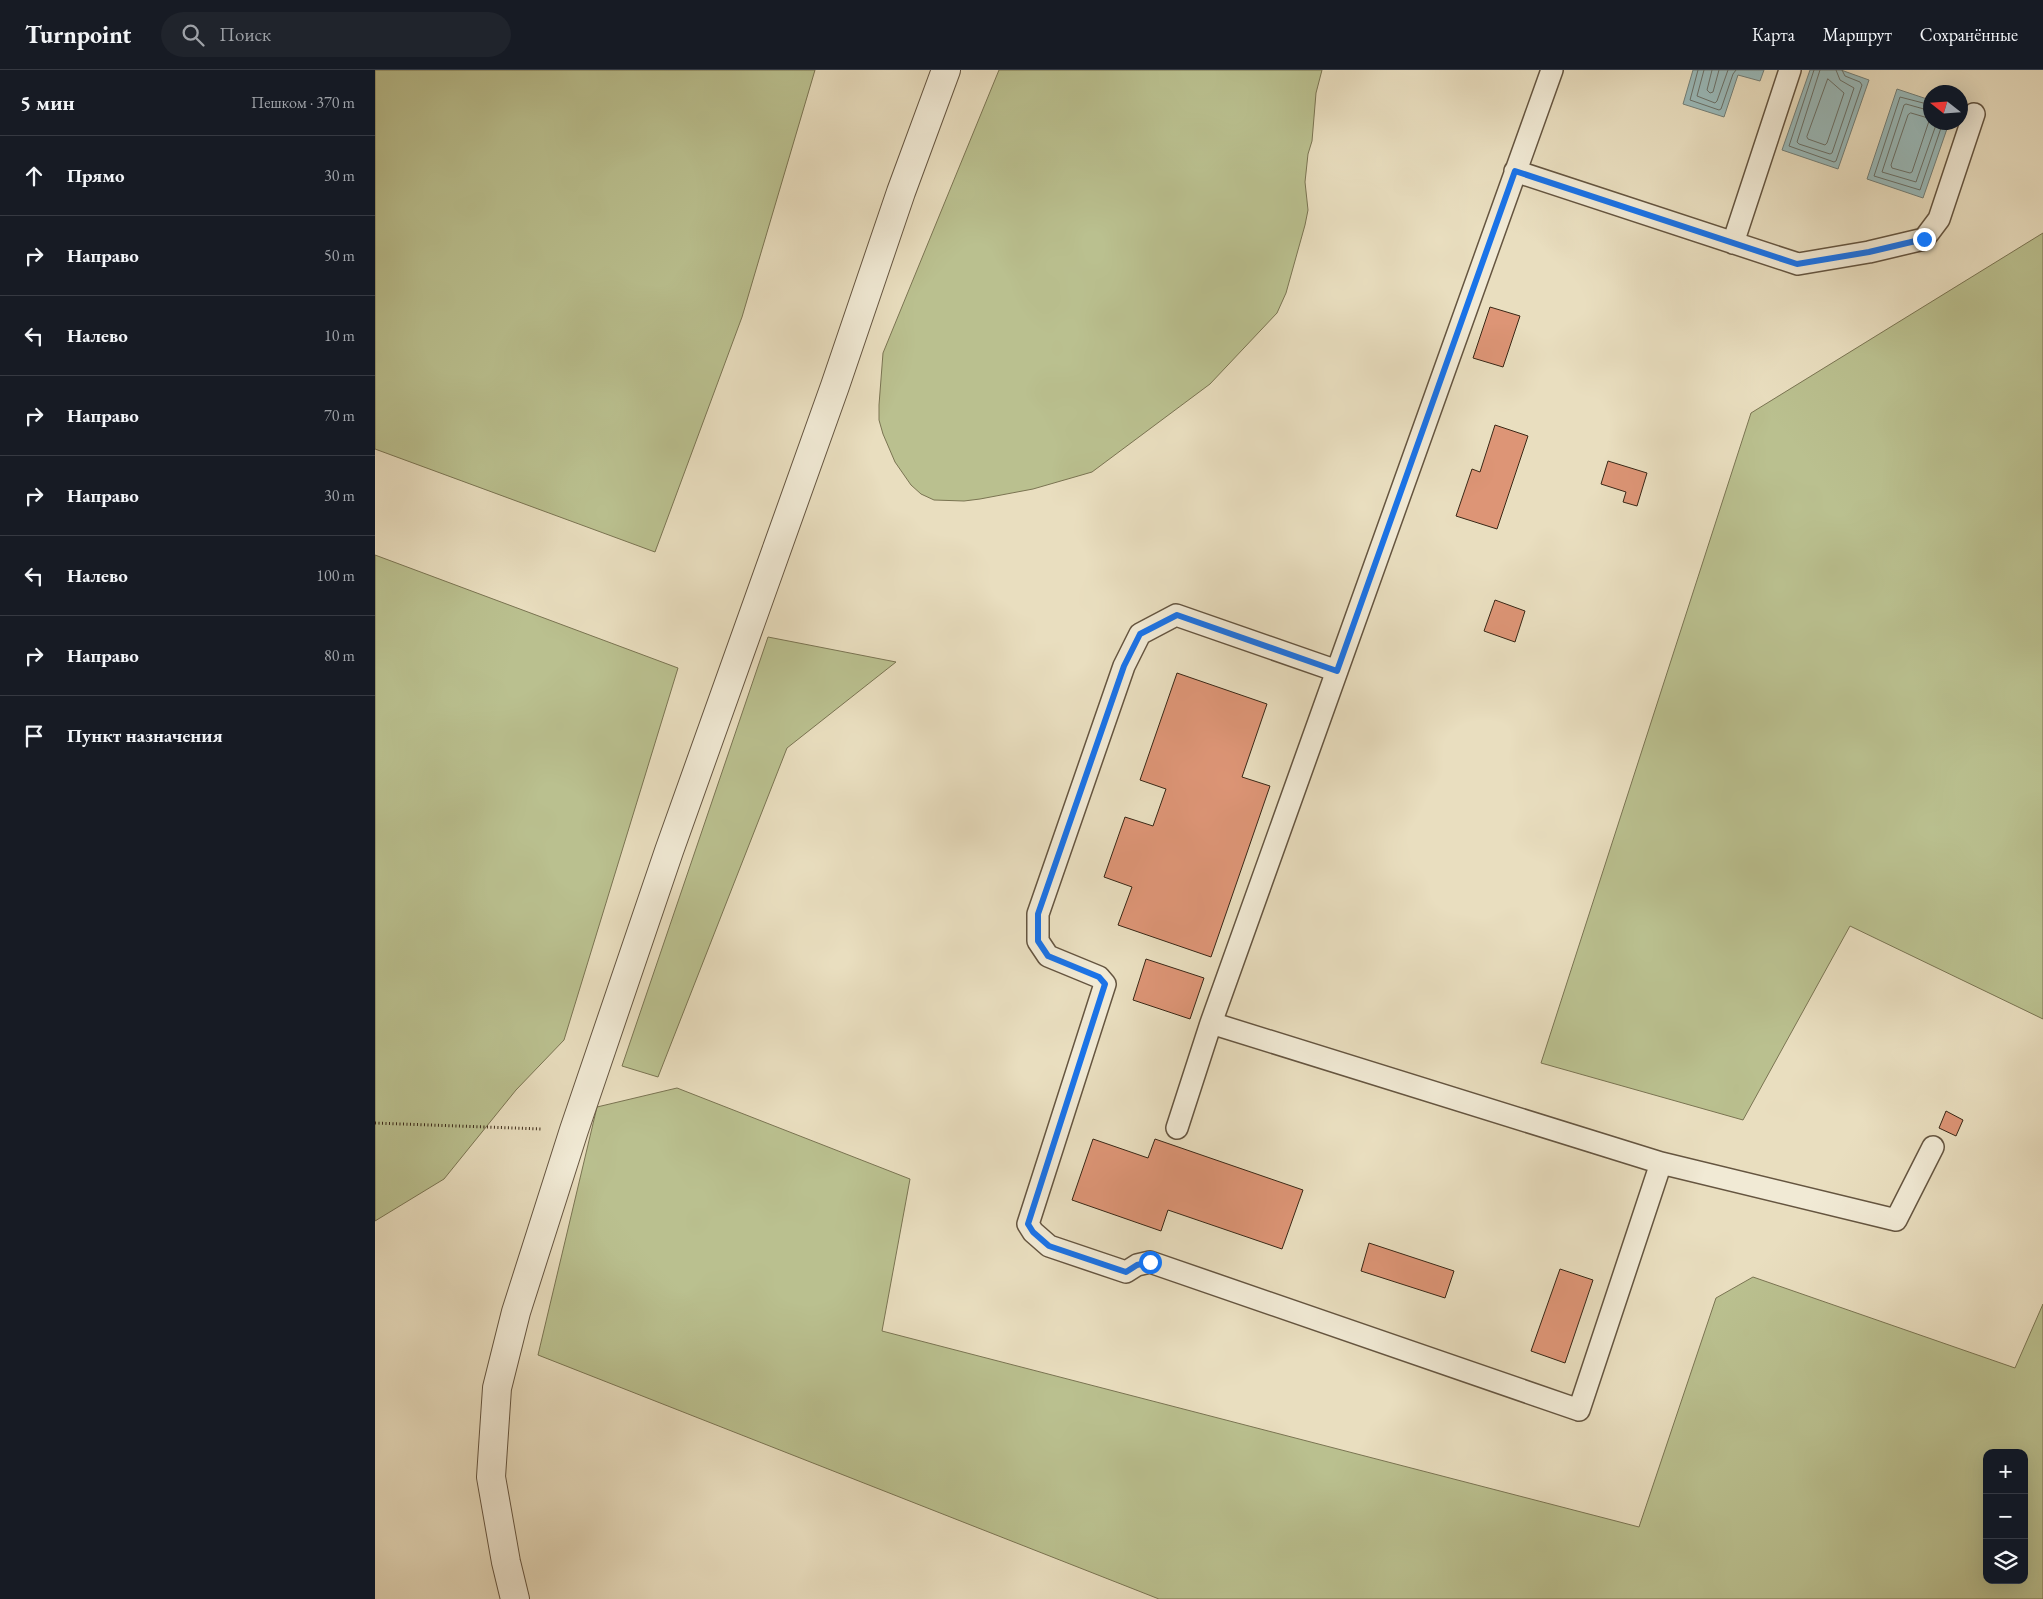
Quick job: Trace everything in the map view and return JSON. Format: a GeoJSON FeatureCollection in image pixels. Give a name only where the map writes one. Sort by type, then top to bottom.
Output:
{"type":"FeatureCollection","features":[{"type":"Feature","properties":{"kind":"street"},"geometry":{"type":"LineString","coordinates":[[515,1599],[506,1562],[491,1477],[497,1388],[516,1312],[574,1130],[669,851],[835,386],[901,192],[946,70]]}},
{"type":"Feature","properties":{"kind":"lane"},"geometry":{"type":"LineString","coordinates":[[1177,1128],[1211,1023],[1552,70]]}},
{"type":"Feature","properties":{"kind":"lane"},"geometry":{"type":"LineString","coordinates":[[1733,243],[1790,70]]}},
{"type":"Feature","properties":{"kind":"lane"},"geometry":{"type":"LineString","coordinates":[[1515,171],[1797,264],[1869,252],[1924,239],[1939,219],[1974,114]]}},
{"type":"Feature","properties":{"kind":"lane"},"geometry":{"type":"LineString","coordinates":[[1337,671],[1177,615],[1140,634],[1124,666],[1038,914],[1038,941],[1048,956],[1099,977],[1105,984],[1028,1224],[1033,1232],[1049,1246],[1126,1272],[1137,1265],[1150,1262],[1579,1410],[1661,1163]]}},
{"type":"Feature","properties":{"kind":"lane"},"geometry":{"type":"LineString","coordinates":[[1211,1023],[1661,1163],[1896,1220],[1933,1147]]}},
{"type":"Feature","properties":{"kind":"path"},"geometry":{"type":"LineString","coordinates":[[375,1123],[574,1130]]}},
{"type":"Feature","properties":{"kind":"green space"},"geometry":{"type":"Polygon","coordinates":[[[375,70],[815,70],[742,317],[655,552],[375,449],[375,70]]]}},
{"type":"Feature","properties":{"kind":"green space"},"geometry":{"type":"Polygon","coordinates":[[[999,70],[1322,70],[1316,93],[1312,141],[1308,154],[1305,182],[1308,210],[1286,293],[1277,313],[1210,384],[1092,472],[1033,489],[980,499],[964,501],[934,500],[921,494],[911,485],[895,462],[883,434],[879,420],[879,405],[883,353],[999,70]]]}},
{"type":"Feature","properties":{"kind":"green space"},"geometry":{"type":"Polygon","coordinates":[[[2043,233],[2043,1019],[1850,926],[1743,1120],[1541,1063],[1751,413],[2043,233]]]}},
{"type":"Feature","properties":{"kind":"green space"},"geometry":{"type":"Polygon","coordinates":[[[375,555],[678,668],[564,1040],[516,1090],[444,1179],[375,1221],[375,555]]]}},
{"type":"Feature","properties":{"kind":"green space"},"geometry":{"type":"Polygon","coordinates":[[[768,637],[896,662],[787,748],[658,1077],[622,1066],[768,637]]]}},
{"type":"Feature","properties":{"kind":"green space"},"geometry":{"type":"Polygon","coordinates":[[[677,1088],[910,1179],[882,1331],[1639,1527],[1716,1298],[1753,1277],[2015,1368],[2043,1304],[2043,1599],[1159,1599],[538,1355],[597,1107],[677,1088]]]}},
{"type":"Feature","properties":{"kind":"water"},"geometry":{"type":"Polygon","coordinates":[[[1693,70],[1764,70],[1760,81],[1738,75],[1724,117],[1683,104],[1693,70]]]}},
{"type":"Feature","properties":{"kind":"water"},"geometry":{"type":"Polygon","coordinates":[[[1810,70],[1841,70],[1869,80],[1838,169],[1782,150],[1810,70]]]}},
{"type":"Feature","properties":{"kind":"water"},"geometry":{"type":"Polygon","coordinates":[[[1897,89],[1923,98],[1923,130],[1947,130],[1923,198],[1867,179],[1897,89]]]}},
{"type":"Feature","properties":{"kind":"building"},"geometry":{"type":"Polygon","coordinates":[[[1490,307],[1520,316],[1503,367],[1473,358],[1490,307]]]}},
{"type":"Feature","properties":{"kind":"building"},"geometry":{"type":"Polygon","coordinates":[[[1495,425],[1528,436],[1497,529],[1456,516],[1472,469],[1480,472],[1495,425]]]}},
{"type":"Feature","properties":{"kind":"building"},"geometry":{"type":"Polygon","coordinates":[[[1608,461],[1647,473],[1637,506],[1623,502],[1626,492],[1601,484],[1608,461]]]}},
{"type":"Feature","properties":{"kind":"building"},"geometry":{"type":"Polygon","coordinates":[[[1495,600],[1525,611],[1515,642],[1484,631],[1495,600]]]}},
{"type":"Feature","properties":{"kind":"building"},"geometry":{"type":"Polygon","coordinates":[[[1177,673],[1267,704],[1242,777],[1270,786],[1211,957],[1118,925],[1132,887],[1104,877],[1125,817],[1153,826],[1166,789],[1140,780],[1177,673]]]}},
{"type":"Feature","properties":{"kind":"building"},"geometry":{"type":"Polygon","coordinates":[[[1146,959],[1204,978],[1190,1019],[1133,1000],[1146,959]]]}},
{"type":"Feature","properties":{"kind":"building"},"geometry":{"type":"Polygon","coordinates":[[[1946,1111],[1963,1120],[1956,1136],[1939,1128],[1946,1111]]]}},
{"type":"Feature","properties":{"kind":"building"},"geometry":{"type":"Polygon","coordinates":[[[1093,1139],[1148,1158],[1155,1139],[1303,1190],[1282,1249],[1168,1210],[1161,1231],[1072,1200],[1093,1139]]]}},
{"type":"Feature","properties":{"kind":"building"},"geometry":{"type":"Polygon","coordinates":[[[1369,1243],[1454,1271],[1445,1298],[1361,1271],[1369,1243]]]}},
{"type":"Feature","properties":{"kind":"building"},"geometry":{"type":"Polygon","coordinates":[[[1560,1269],[1593,1280],[1565,1363],[1531,1351],[1560,1269]]]}},
{"type":"Feature","properties":{"kind":"route"},"geometry":{"type":"LineString","coordinates":[[1150,1262],[1137,1265],[1126,1272],[1049,1246],[1033,1232],[1028,1224],[1105,984],[1099,977],[1048,956],[1038,941],[1038,914],[1124,666],[1140,634],[1177,615],[1337,671],[1515,171],[1797,264],[1869,252],[1924,239]]}}]}
